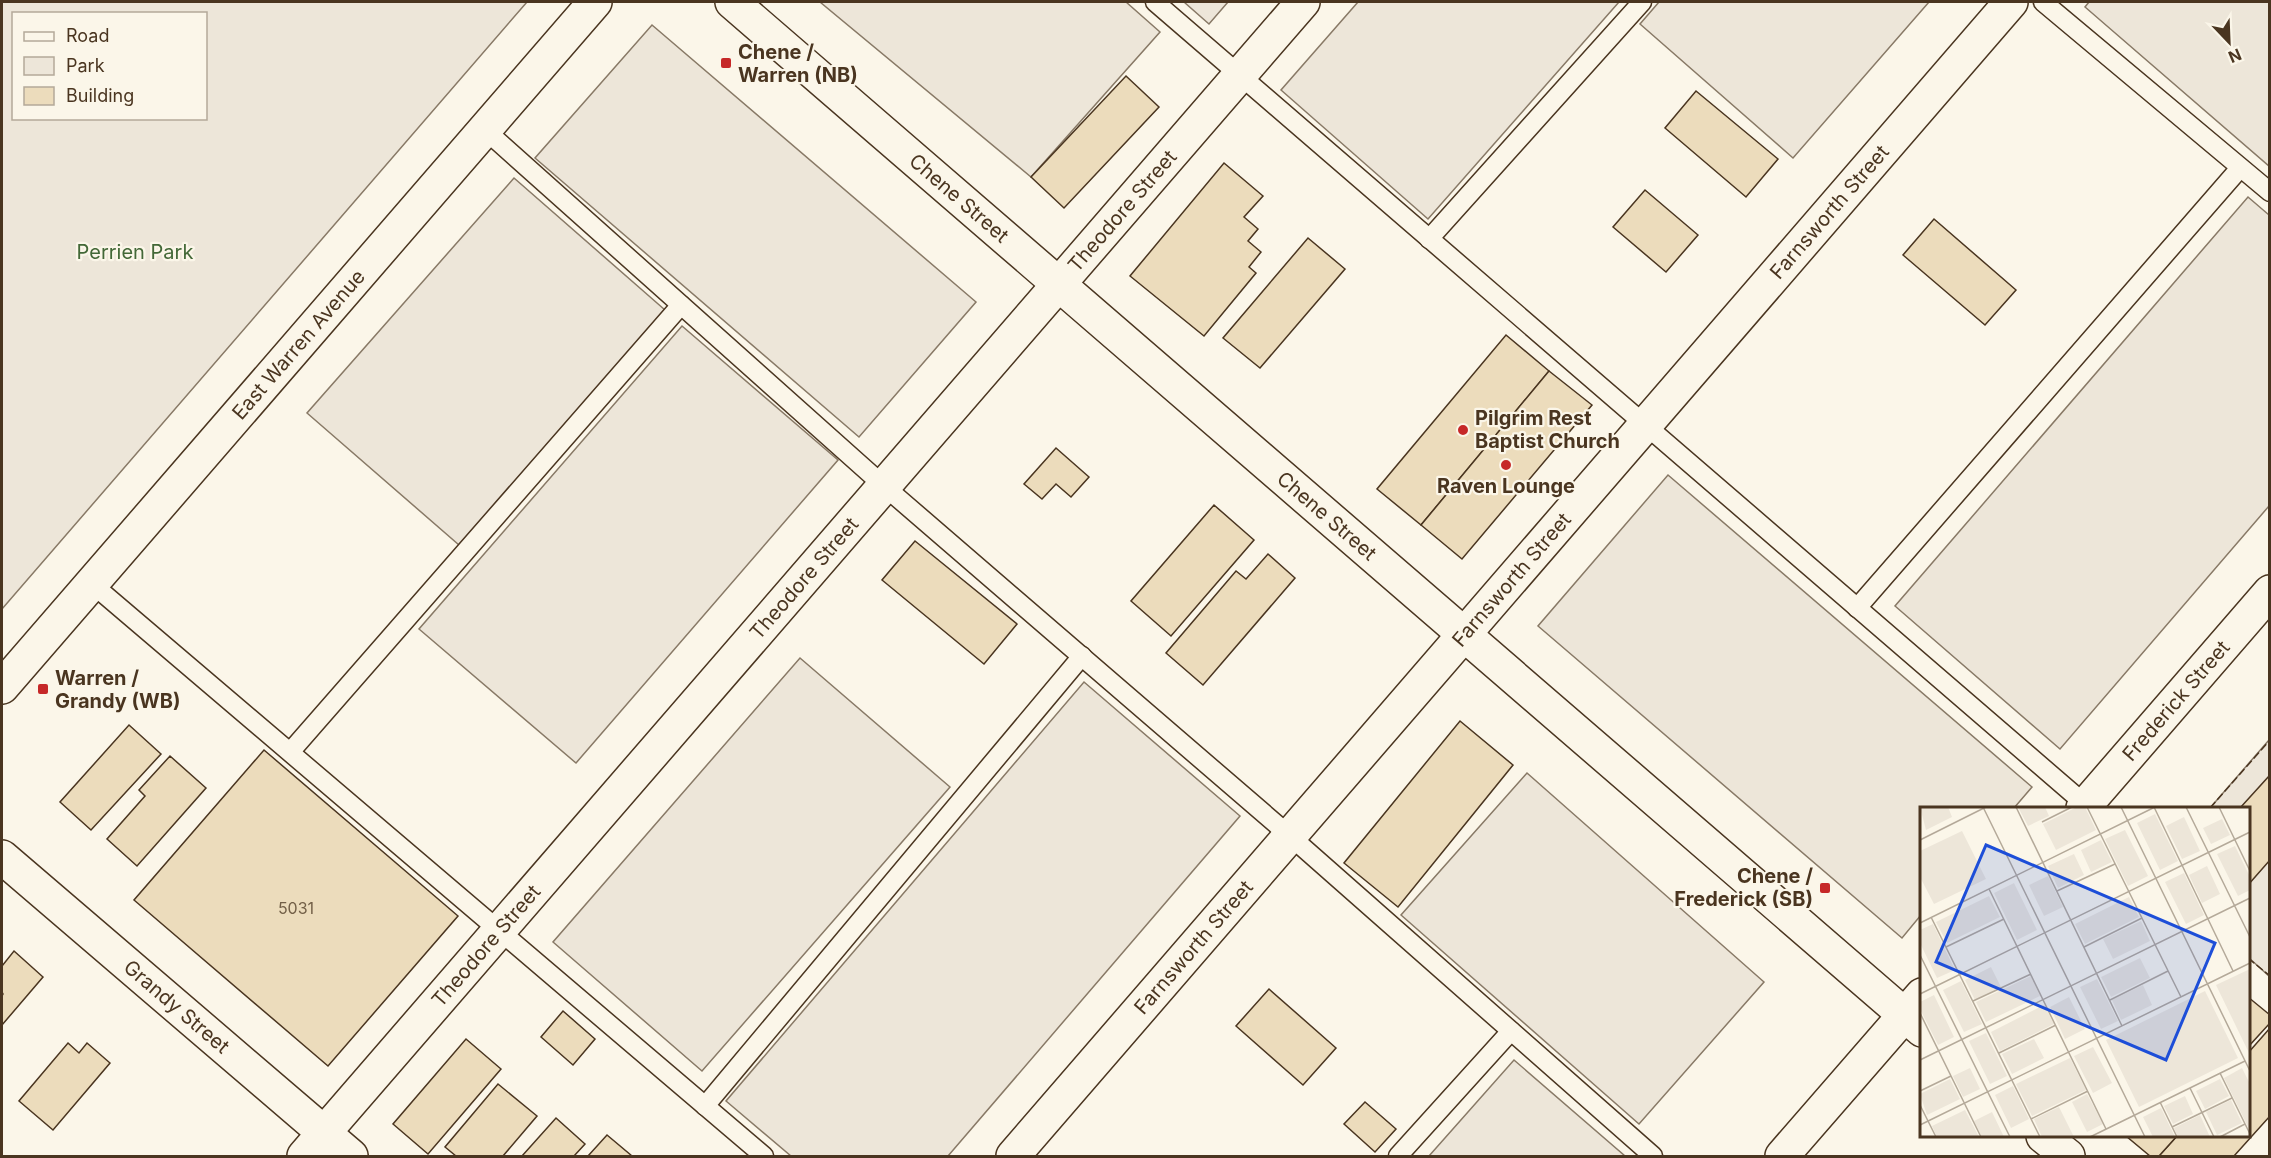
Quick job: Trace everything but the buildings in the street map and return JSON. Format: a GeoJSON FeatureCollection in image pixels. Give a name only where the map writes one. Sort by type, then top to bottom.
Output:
{"type":"FeatureCollection","features":[{"type":"Feature","properties":{"kind":"street","name":"East Warren Avenue"},"geometry":{"type":"LineString","coordinates":[[2,687],[483,128],[595,2]]}},
{"type":"Feature","properties":{"kind":"street","name":"Chene Street"},"geometry":{"type":"LineString","coordinates":[[732,2],[1464,634],[1916,1013]]}},
{"type":"Feature","properties":{"kind":"street","name":"Theodore Street"},"geometry":{"type":"LineString","coordinates":[[314,1145],[1303,2]]}},
{"type":"Feature","properties":{"kind":"street","name":"Farnsworth Street"},"geometry":{"type":"LineString","coordinates":[[1013,1156],[2011,2]]}},
{"type":"Feature","properties":{"kind":"street","name":"Frederick Street"},"geometry":{"type":"LineString","coordinates":[[2084,807],[2270,592]]}},
{"type":"Feature","properties":{"kind":"street","name":"Grandy Street"},"geometry":{"type":"LineString","coordinates":[[2,857],[314,1145],[351,1156]]}},
{"type":"Feature","properties":{"kind":"street"},"geometry":{"type":"LineString","coordinates":[[1782,1156],[1916,1013]]}},
{"type":"Feature","properties":{"kind":"street"},"geometry":{"type":"LineString","coordinates":[[2044,1137],[2068,1156]]}},
{"type":"Feature","properties":{"kind":"lane"},"geometry":{"type":"LineString","coordinates":[[1155,2],[2084,807]]}},
{"type":"Feature","properties":{"kind":"lane"},"geometry":{"type":"LineString","coordinates":[[1430,239],[1642,2]]}},
{"type":"Feature","properties":{"kind":"lane"},"geometry":{"type":"LineString","coordinates":[[2043,2],[2270,192]]}},
{"type":"Feature","properties":{"kind":"lane"},"geometry":{"type":"LineString","coordinates":[[483,128],[884,486],[1290,836],[1653,1156]]}},
{"type":"Feature","properties":{"kind":"lane"},"geometry":{"type":"LineString","coordinates":[[1857,608],[2240,168]]}},
{"type":"Feature","properties":{"kind":"lane"},"geometry":{"type":"LineString","coordinates":[[291,751],[681,305]]}},
{"type":"Feature","properties":{"kind":"lane"},"geometry":{"type":"LineString","coordinates":[[91,583],[764,1156]]}},
{"type":"Feature","properties":{"kind":"lane"},"geometry":{"type":"LineString","coordinates":[[705,1106],[1082,656]]}},
{"type":"Feature","properties":{"kind":"lane"},"geometry":{"type":"LineString","coordinates":[[1398,1156],[1510,1031]]}},
{"type":"Feature","properties":{"kind":"green space","name":"Perrien Park"},"geometry":{"type":"Polygon","coordinates":[[[2,2],[527,2],[2,609],[2,2]]]}},
{"type":"Feature","properties":{"kind":"green space"},"geometry":{"type":"Polygon","coordinates":[[[820,2],[1126,2],[1160,32],[1031,177],[820,2]]]}},
{"type":"Feature","properties":{"kind":"green space"},"geometry":{"type":"Polygon","coordinates":[[[1184,2],[1228,2],[1209,24],[1184,2]]]}},
{"type":"Feature","properties":{"kind":"green space"},"geometry":{"type":"Polygon","coordinates":[[[1358,2],[1619,2],[1428,219],[1281,90],[1358,2]]]}},
{"type":"Feature","properties":{"kind":"green space"},"geometry":{"type":"Polygon","coordinates":[[[1659,2],[1929,2],[1793,158],[1640,24],[1659,2]]]}},
{"type":"Feature","properties":{"kind":"green space"},"geometry":{"type":"Polygon","coordinates":[[[2089,2],[2269,2],[2269,166],[2085,7],[2089,2]]]}},
{"type":"Feature","properties":{"kind":"green space"},"geometry":{"type":"Polygon","coordinates":[[[652,25],[976,302],[859,437],[535,158],[652,25]]]}},
{"type":"Feature","properties":{"kind":"green space"},"geometry":{"type":"Polygon","coordinates":[[[514,178],[665,310],[459,545],[307,413],[514,178]]]}},
{"type":"Feature","properties":{"kind":"green space"},"geometry":{"type":"Polygon","coordinates":[[[2248,197],[2269,215],[2269,506],[2060,749],[1895,606],[2248,197]]]}},
{"type":"Feature","properties":{"kind":"green space"},"geometry":{"type":"Polygon","coordinates":[[[682,326],[838,460],[576,763],[419,629],[682,326]]]}},
{"type":"Feature","properties":{"kind":"green space"},"geometry":{"type":"Polygon","coordinates":[[[1668,475],[2032,787],[2015,807],[1920,807],[1920,916],[1902,938],[1538,626],[1668,475]]]}},
{"type":"Feature","properties":{"kind":"green space"},"geometry":{"type":"Polygon","coordinates":[[[800,658],[950,787],[702,1071],[553,942],[800,658]]]}},
{"type":"Feature","properties":{"kind":"green space"},"geometry":{"type":"Polygon","coordinates":[[[1084,682],[1240,816],[948,1156],[791,1156],[726,1101],[1084,682]]]}},
{"type":"Feature","properties":{"kind":"green space"},"geometry":{"type":"Polygon","coordinates":[[[2269,740],[2269,976],[2250,959],[2250,807],[2211,807],[2269,740]]]}},
{"type":"Feature","properties":{"kind":"green space"},"geometry":{"type":"Polygon","coordinates":[[[1527,773],[1764,982],[1639,1124],[1401,915],[1527,773]]]}},
{"type":"Feature","properties":{"kind":"green space"},"geometry":{"type":"Polygon","coordinates":[[[1514,1060],[1625,1156],[1429,1156],[1514,1060]]]}},
{"type":"Feature","properties":{"kind":"fence"},"geometry":{"type":"LineString","coordinates":[[2211,807],[2270,740]]}},
{"type":"Feature","properties":{"kind":"fence"},"geometry":{"type":"LineString","coordinates":[[2250,960],[2270,976]]}},
{"type":"Feature","properties":{"kind":"place","name":"Chene / Warren (NB)"},"geometry":{"type":"Point","coordinates":[726,63]}},
{"type":"Feature","properties":{"kind":"place","name":"Pilgrim Rest Baptist Church"},"geometry":{"type":"Point","coordinates":[1463,430]}},
{"type":"Feature","properties":{"kind":"place","name":"Raven Lounge"},"geometry":{"type":"Point","coordinates":[1506,465]}},
{"type":"Feature","properties":{"kind":"place","name":"Warren / Grandy (WB)"},"geometry":{"type":"Point","coordinates":[43,689]}},
{"type":"Feature","properties":{"kind":"place","name":"Chene / Frederick (SB)"},"geometry":{"type":"Point","coordinates":[1825,888]}}]}
